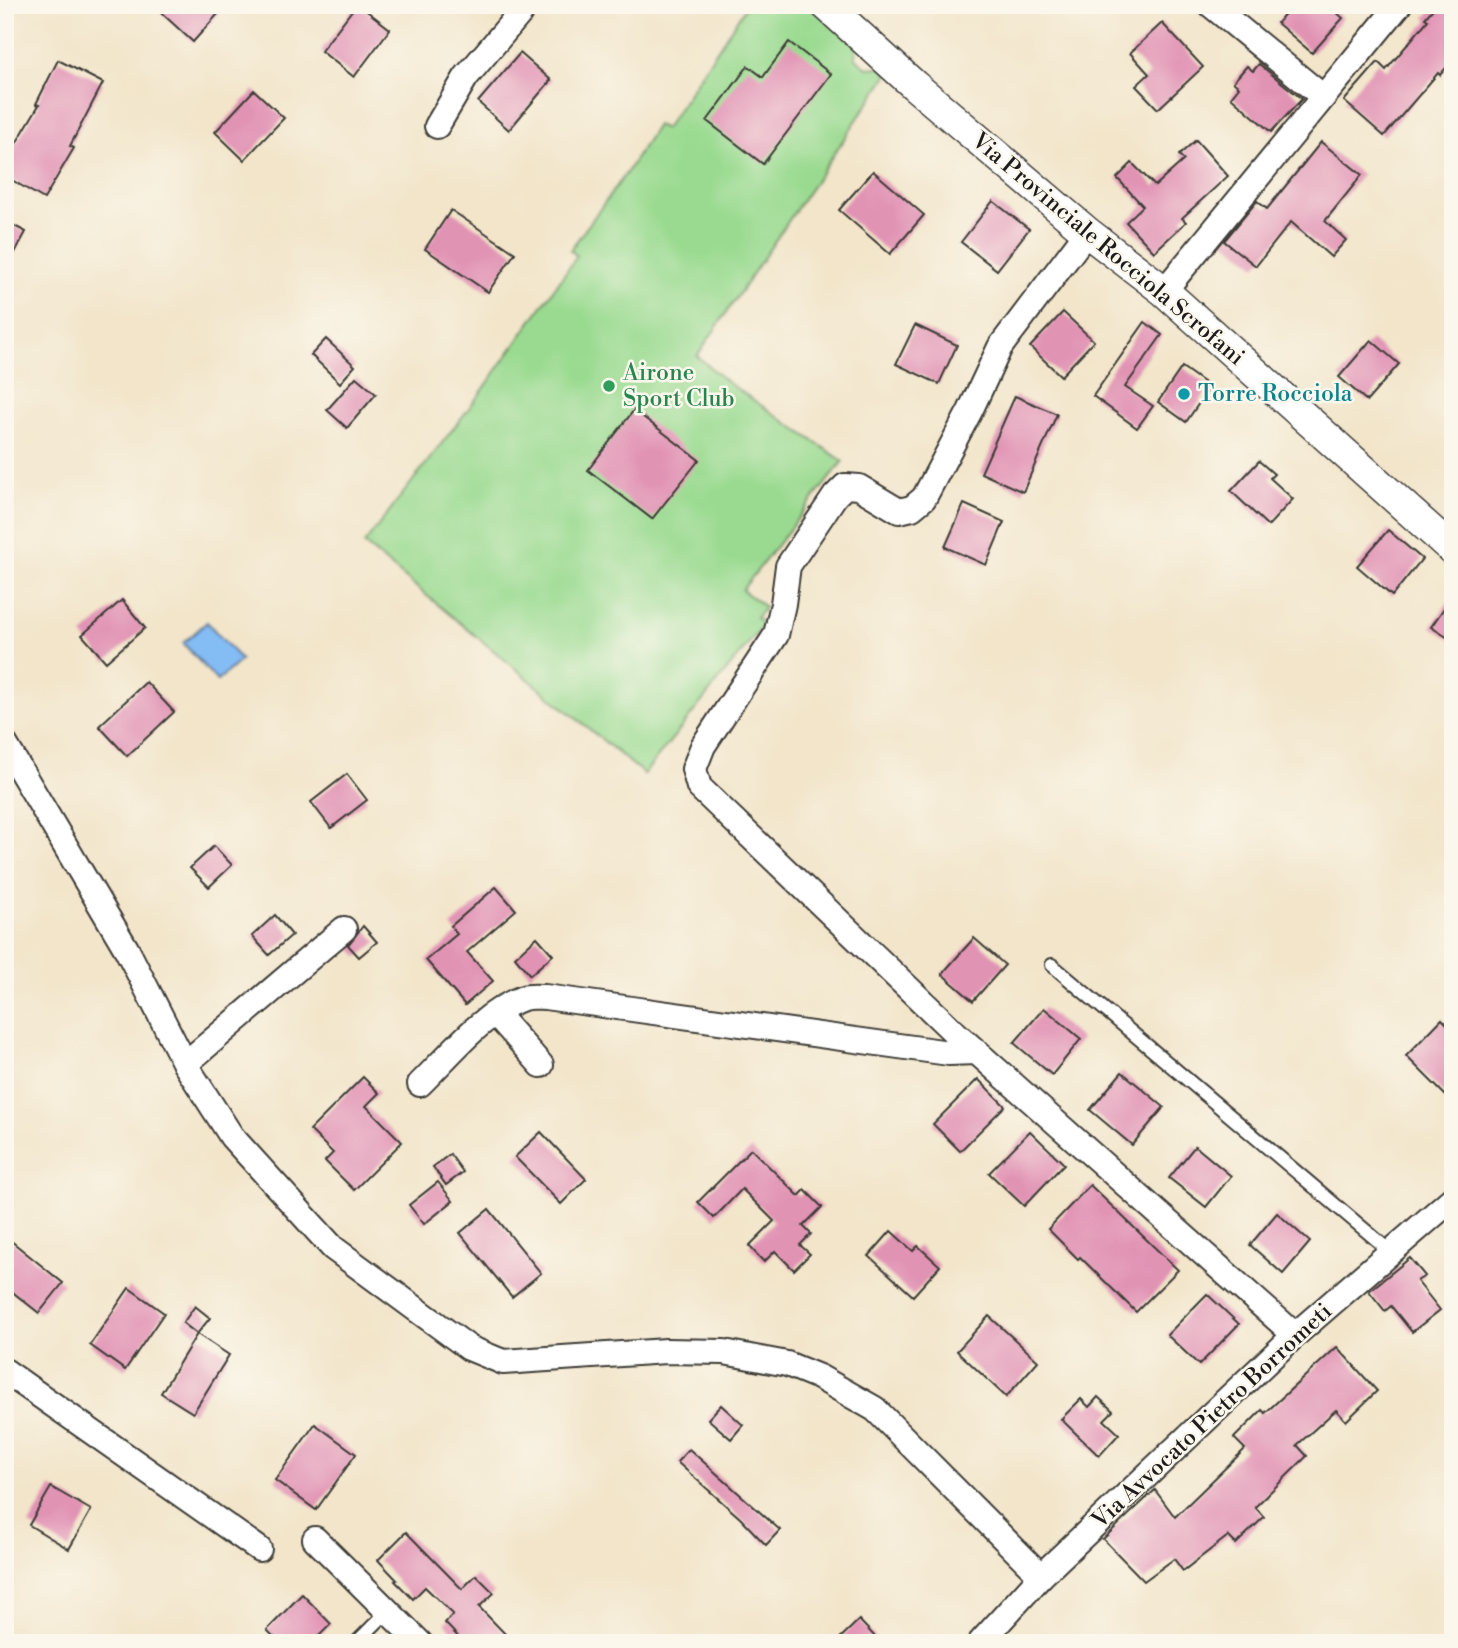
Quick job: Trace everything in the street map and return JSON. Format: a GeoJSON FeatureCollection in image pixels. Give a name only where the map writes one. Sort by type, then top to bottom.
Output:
{"type":"FeatureCollection","features":[{"type":"Feature","properties":{"kind":"street"},"geometry":{"type":"LineString","coordinates":[[437,126],[466,78],[527,5]]}},
{"type":"Feature","properties":{"kind":"street","name":"Via Provinciale Rocciola Scrofani"},"geometry":{"type":"LineString","coordinates":[[826,5],[914,85],[1087,232],[1164,291],[1453,550]]}},
{"type":"Feature","properties":{"kind":"street"},"geometry":{"type":"LineString","coordinates":[[1211,5],[1322,96]]}},
{"type":"Feature","properties":{"kind":"street"},"geometry":{"type":"LineString","coordinates":[[1164,291],[1399,5]]}},
{"type":"Feature","properties":{"kind":"street"},"geometry":{"type":"LineString","coordinates":[[1087,232],[1000,347],[924,498],[912,508],[899,511],[859,486],[845,486],[835,496],[788,566],[776,635],[703,746],[694,769],[699,787],[976,1052],[1295,1335]]}},
{"type":"Feature","properties":{"kind":"street"},"geometry":{"type":"LineString","coordinates":[[5,744],[127,950],[185,1064],[232,1136],[333,1248],[469,1348],[503,1362],[666,1351],[724,1353],[786,1364],[819,1377],[875,1409],[1041,1576]]}},
{"type":"Feature","properties":{"kind":"street"},"geometry":{"type":"LineString","coordinates":[[185,1064],[344,929]]}},
{"type":"Feature","properties":{"kind":"street"},"geometry":{"type":"LineString","coordinates":[[420,1084],[479,1027],[524,998],[545,997],[949,1053],[976,1052]]}},
{"type":"Feature","properties":{"kind":"street"},"geometry":{"type":"LineString","coordinates":[[496,1014],[541,1065]]}},
{"type":"Feature","properties":{"kind":"street","name":"Via Avvocato Pietro Borrometi"},"geometry":{"type":"LineString","coordinates":[[980,1643],[1041,1576],[1295,1335],[1453,1198]]}},
{"type":"Feature","properties":{"kind":"street"},"geometry":{"type":"LineString","coordinates":[[5,1371],[259,1549]]}},
{"type":"Feature","properties":{"kind":"street"},"geometry":{"type":"LineString","coordinates":[[315,1539],[420,1643]]}},
{"type":"Feature","properties":{"kind":"lane"},"geometry":{"type":"LineString","coordinates":[[1052,965],[1391,1252]]}},
{"type":"Feature","properties":{"kind":"lane"},"geometry":{"type":"LineString","coordinates":[[356,1643],[388,1611]]}},
{"type":"Feature","properties":{"kind":"green space","name":"Airone Sport Club"},"geometry":{"type":"Polygon","coordinates":[[[747,5],[815,5],[857,45],[855,57],[867,68],[880,67],[888,74],[697,356],[727,382],[843,461],[742,590],[765,607],[756,618],[764,624],[644,774],[364,544],[483,390],[577,256],[570,250],[627,172],[657,125],[665,129],[747,5]]]}},
{"type":"Feature","properties":{"kind":"water"},"geometry":{"type":"Polygon","coordinates":[[[207,622],[241,660],[217,681],[183,643],[207,622]]]}},
{"type":"Feature","properties":{"kind":"building"},"geometry":{"type":"Polygon","coordinates":[[[153,5],[226,5],[193,42],[153,5]]]}},
{"type":"Feature","properties":{"kind":"building"},"geometry":{"type":"Polygon","coordinates":[[[356,5],[390,29],[354,77],[321,51],[356,5]]]}},
{"type":"Feature","properties":{"kind":"building"},"geometry":{"type":"Polygon","coordinates":[[[1292,5],[1328,5],[1343,18],[1312,53],[1277,23],[1292,5]]]}},
{"type":"Feature","properties":{"kind":"building"},"geometry":{"type":"Polygon","coordinates":[[[1436,5],[1453,5],[1453,60],[1440,75],[1438,73],[1384,136],[1344,101],[1378,62],[1386,70],[1428,20],[1425,18],[1436,5]]]}},
{"type":"Feature","properties":{"kind":"building"},"geometry":{"type":"Polygon","coordinates":[[[1162,23],[1203,67],[1158,109],[1136,86],[1149,74],[1130,53],[1162,23]]]}},
{"type":"Feature","properties":{"kind":"building"},"geometry":{"type":"Polygon","coordinates":[[[789,42],[831,74],[763,164],[707,121],[748,66],[763,77],[789,42]]]}},
{"type":"Feature","properties":{"kind":"building"},"geometry":{"type":"Polygon","coordinates":[[[520,53],[551,80],[509,130],[478,102],[520,53]]]}},
{"type":"Feature","properties":{"kind":"building"},"geometry":{"type":"Polygon","coordinates":[[[58,60],[103,83],[70,146],[74,148],[44,199],[5,176],[5,162],[39,105],[36,104],[58,60]]]}},
{"type":"Feature","properties":{"kind":"building"},"geometry":{"type":"Polygon","coordinates":[[[1259,64],[1302,99],[1271,132],[1231,97],[1239,87],[1233,82],[1247,66],[1253,71],[1259,64]]]}},
{"type":"Feature","properties":{"kind":"building"},"geometry":{"type":"Polygon","coordinates":[[[254,90],[284,118],[244,160],[215,132],[254,90]]]}},
{"type":"Feature","properties":{"kind":"building"},"geometry":{"type":"Polygon","coordinates":[[[1196,140],[1228,176],[1182,218],[1186,222],[1154,252],[1126,222],[1143,206],[1117,178],[1132,163],[1155,186],[1184,160],[1179,155],[1196,140]]]}},
{"type":"Feature","properties":{"kind":"building"},"geometry":{"type":"Polygon","coordinates":[[[1321,142],[1362,175],[1325,221],[1346,240],[1331,257],[1291,222],[1256,266],[1224,241],[1257,201],[1267,209],[1321,142]]]}},
{"type":"Feature","properties":{"kind":"building"},"geometry":{"type":"Polygon","coordinates":[[[873,171],[924,215],[890,254],[839,210],[873,171]]]}},
{"type":"Feature","properties":{"kind":"building"},"geometry":{"type":"Polygon","coordinates":[[[993,201],[1029,229],[997,270],[961,242],[993,201]]]}},
{"type":"Feature","properties":{"kind":"building"},"geometry":{"type":"Polygon","coordinates":[[[451,210],[515,253],[488,292],[425,249],[451,210]]]}},
{"type":"Feature","properties":{"kind":"building"},"geometry":{"type":"Polygon","coordinates":[[[5,221],[26,232],[5,271],[5,221]]]}},
{"type":"Feature","properties":{"kind":"building"},"geometry":{"type":"Polygon","coordinates":[[[1063,312],[1094,341],[1061,376],[1030,347],[1063,312]]]}},
{"type":"Feature","properties":{"kind":"building"},"geometry":{"type":"Polygon","coordinates":[[[1145,322],[1162,335],[1125,387],[1153,406],[1137,428],[1093,396],[1145,322]]]}},
{"type":"Feature","properties":{"kind":"building"},"geometry":{"type":"Polygon","coordinates":[[[915,325],[957,345],[939,384],[896,364],[915,325]]]}},
{"type":"Feature","properties":{"kind":"building"},"geometry":{"type":"Polygon","coordinates":[[[326,339],[355,366],[340,383],[311,355],[326,339]]]}},
{"type":"Feature","properties":{"kind":"building"},"geometry":{"type":"Polygon","coordinates":[[[1371,340],[1399,364],[1367,401],[1339,377],[1371,340]]]}},
{"type":"Feature","properties":{"kind":"building","name":"Torre Rocciola"},"geometry":{"type":"Polygon","coordinates":[[[1182,367],[1210,387],[1186,422],[1158,402],[1182,367]]]}},
{"type":"Feature","properties":{"kind":"building"},"geometry":{"type":"Polygon","coordinates":[[[356,377],[376,394],[347,428],[327,410],[356,377]]]}},
{"type":"Feature","properties":{"kind":"building"},"geometry":{"type":"Polygon","coordinates":[[[1015,396],[1057,414],[1023,492],[981,473],[1015,396]]]}},
{"type":"Feature","properties":{"kind":"building"},"geometry":{"type":"Polygon","coordinates":[[[634,410],[699,460],[652,519],[588,470],[634,410]]]}},
{"type":"Feature","properties":{"kind":"building"},"geometry":{"type":"Polygon","coordinates":[[[1259,461],[1274,474],[1270,478],[1293,499],[1268,526],[1231,491],[1259,461]]]}},
{"type":"Feature","properties":{"kind":"building"},"geometry":{"type":"Polygon","coordinates":[[[964,504],[1004,522],[986,565],[945,547],[964,504]]]}},
{"type":"Feature","properties":{"kind":"building"},"geometry":{"type":"Polygon","coordinates":[[[1388,530],[1422,559],[1392,596],[1357,566],[1388,530]]]}},
{"type":"Feature","properties":{"kind":"building"},"geometry":{"type":"Polygon","coordinates":[[[1453,595],[1453,641],[1431,627],[1453,595]]]}},
{"type":"Feature","properties":{"kind":"building"},"geometry":{"type":"Polygon","coordinates":[[[122,600],[145,628],[106,662],[82,635],[122,600]]]}},
{"type":"Feature","properties":{"kind":"building"},"geometry":{"type":"Polygon","coordinates":[[[146,682],[174,712],[127,756],[99,726],[146,682]]]}},
{"type":"Feature","properties":{"kind":"building"},"geometry":{"type":"Polygon","coordinates":[[[347,774],[367,800],[331,828],[311,802],[347,774]]]}},
{"type":"Feature","properties":{"kind":"building"},"geometry":{"type":"Polygon","coordinates":[[[214,846],[232,865],[209,887],[190,868],[214,846]]]}},
{"type":"Feature","properties":{"kind":"building"},"geometry":{"type":"Polygon","coordinates":[[[496,887],[516,910],[467,952],[493,981],[465,1005],[426,960],[457,934],[451,926],[496,887]]]}},
{"type":"Feature","properties":{"kind":"building"},"geometry":{"type":"Polygon","coordinates":[[[275,915],[292,935],[269,955],[252,936],[275,915]]]}},
{"type":"Feature","properties":{"kind":"building"},"geometry":{"type":"Polygon","coordinates":[[[363,926],[377,942],[359,957],[348,945],[363,926]]]}},
{"type":"Feature","properties":{"kind":"building"},"geometry":{"type":"Polygon","coordinates":[[[537,937],[553,955],[530,975],[515,957],[537,937]]]}},
{"type":"Feature","properties":{"kind":"building"},"geometry":{"type":"Polygon","coordinates":[[[974,938],[1005,965],[973,1001],[942,974],[974,938]]]}},
{"type":"Feature","properties":{"kind":"building"},"geometry":{"type":"Polygon","coordinates":[[[1044,1008],[1081,1039],[1052,1075],[1014,1043],[1044,1008]]]}},
{"type":"Feature","properties":{"kind":"building"},"geometry":{"type":"Polygon","coordinates":[[[1442,1019],[1453,1030],[1453,1103],[1406,1056],[1442,1019]]]}},
{"type":"Feature","properties":{"kind":"building"},"geometry":{"type":"Polygon","coordinates":[[[1122,1072],[1164,1107],[1132,1145],[1090,1110],[1122,1072]]]}},
{"type":"Feature","properties":{"kind":"building"},"geometry":{"type":"Polygon","coordinates":[[[363,1077],[379,1093],[366,1106],[402,1142],[354,1190],[325,1161],[333,1153],[310,1130],[363,1077]]]}},
{"type":"Feature","properties":{"kind":"building"},"geometry":{"type":"Polygon","coordinates":[[[978,1079],[1005,1106],[960,1151],[933,1124],[978,1079]]]}},
{"type":"Feature","properties":{"kind":"building"},"geometry":{"type":"Polygon","coordinates":[[[1030,1131],[1064,1164],[1024,1206],[989,1173],[1030,1131]]]}},
{"type":"Feature","properties":{"kind":"building"},"geometry":{"type":"Polygon","coordinates":[[[541,1132],[586,1179],[561,1204],[515,1157],[541,1132]]]}},
{"type":"Feature","properties":{"kind":"building"},"geometry":{"type":"Polygon","coordinates":[[[1195,1146],[1231,1176],[1206,1207],[1169,1178],[1195,1146]]]}},
{"type":"Feature","properties":{"kind":"building"},"geometry":{"type":"Polygon","coordinates":[[[751,1149],[799,1196],[805,1190],[822,1207],[803,1226],[811,1234],[800,1245],[810,1254],[794,1270],[775,1251],[764,1262],[749,1246],[774,1221],[742,1189],[714,1218],[698,1202],[751,1149]]]}},
{"type":"Feature","properties":{"kind":"building"},"geometry":{"type":"Polygon","coordinates":[[[450,1154],[463,1172],[446,1185],[433,1167],[450,1154]]]}},
{"type":"Feature","properties":{"kind":"building"},"geometry":{"type":"Polygon","coordinates":[[[438,1182],[453,1201],[424,1224],[409,1205],[438,1182]]]}},
{"type":"Feature","properties":{"kind":"building"},"geometry":{"type":"Polygon","coordinates":[[[1090,1185],[1178,1270],[1136,1312],[1048,1229],[1090,1185]]]}},
{"type":"Feature","properties":{"kind":"building"},"geometry":{"type":"Polygon","coordinates":[[[489,1209],[541,1273],[512,1297],[460,1233],[489,1209]]]}},
{"type":"Feature","properties":{"kind":"building"},"geometry":{"type":"Polygon","coordinates":[[[1277,1213],[1310,1242],[1283,1274],[1250,1245],[1277,1213]]]}},
{"type":"Feature","properties":{"kind":"building"},"geometry":{"type":"Polygon","coordinates":[[[891,1231],[913,1251],[918,1246],[940,1266],[913,1296],[869,1256],[891,1231]]]}},
{"type":"Feature","properties":{"kind":"building"},"geometry":{"type":"Polygon","coordinates":[[[5,1236],[63,1283],[39,1313],[5,1286],[5,1236]]]}},
{"type":"Feature","properties":{"kind":"building"},"geometry":{"type":"Polygon","coordinates":[[[1410,1258],[1425,1276],[1417,1281],[1440,1310],[1412,1332],[1391,1306],[1385,1311],[1369,1291],[1410,1258]]]}},
{"type":"Feature","properties":{"kind":"building"},"geometry":{"type":"Polygon","coordinates":[[[129,1288],[164,1313],[125,1370],[90,1345],[129,1288]]]}},
{"type":"Feature","properties":{"kind":"building"},"geometry":{"type":"Polygon","coordinates":[[[1207,1294],[1239,1324],[1199,1365],[1167,1335],[1207,1294]]]}},
{"type":"Feature","properties":{"kind":"building"},"geometry":{"type":"Polygon","coordinates":[[[195,1306],[210,1318],[197,1334],[183,1323],[195,1306]]]}},
{"type":"Feature","properties":{"kind":"building"},"geometry":{"type":"Polygon","coordinates":[[[989,1316],[1038,1361],[1006,1397],[957,1351],[989,1316]]]}},
{"type":"Feature","properties":{"kind":"building"},"geometry":{"type":"Polygon","coordinates":[[[197,1334],[229,1355],[193,1413],[161,1393],[197,1334]]]}},
{"type":"Feature","properties":{"kind":"building"},"geometry":{"type":"Polygon","coordinates":[[[1337,1347],[1377,1391],[1346,1421],[1336,1410],[1297,1445],[1307,1456],[1255,1507],[1264,1517],[1236,1544],[1228,1536],[1183,1571],[1174,1559],[1144,1581],[1103,1539],[1155,1490],[1175,1517],[1245,1449],[1234,1438],[1262,1410],[1265,1413],[1337,1347]]]}},
{"type":"Feature","properties":{"kind":"building"},"geometry":{"type":"Polygon","coordinates":[[[1098,1397],[1113,1411],[1104,1420],[1119,1434],[1099,1456],[1061,1419],[1081,1399],[1089,1407],[1098,1397]]]}},
{"type":"Feature","properties":{"kind":"building"},"geometry":{"type":"Polygon","coordinates":[[[721,1405],[743,1425],[731,1439],[708,1419],[721,1405]]]}},
{"type":"Feature","properties":{"kind":"building"},"geometry":{"type":"Polygon","coordinates":[[[315,1424],[356,1454],[316,1510],[275,1480],[315,1424]]]}},
{"type":"Feature","properties":{"kind":"building"},"geometry":{"type":"Polygon","coordinates":[[[689,1449],[780,1530],[766,1545],[677,1462],[689,1449]]]}},
{"type":"Feature","properties":{"kind":"building"},"geometry":{"type":"Polygon","coordinates":[[[51,1487],[91,1510],[69,1549],[29,1525],[51,1487]]]}},
{"type":"Feature","properties":{"kind":"building"},"geometry":{"type":"Polygon","coordinates":[[[406,1532],[462,1589],[476,1575],[494,1593],[479,1607],[514,1643],[464,1643],[445,1623],[453,1614],[425,1587],[413,1599],[395,1581],[397,1580],[378,1560],[406,1532]]]}},
{"type":"Feature","properties":{"kind":"building"},"geometry":{"type":"Polygon","coordinates":[[[302,1594],[331,1624],[312,1643],[280,1643],[267,1630],[302,1594]]]}},
{"type":"Feature","properties":{"kind":"building"},"geometry":{"type":"Polygon","coordinates":[[[859,1620],[881,1643],[835,1643],[859,1620]]]}},
{"type":"Feature","properties":{"kind":"place","name":"Airone Sport Club"},"geometry":{"type":"Point","coordinates":[609,386]}},
{"type":"Feature","properties":{"kind":"place","name":"Torre Rocciola"},"geometry":{"type":"Point","coordinates":[1184,394]}}]}
